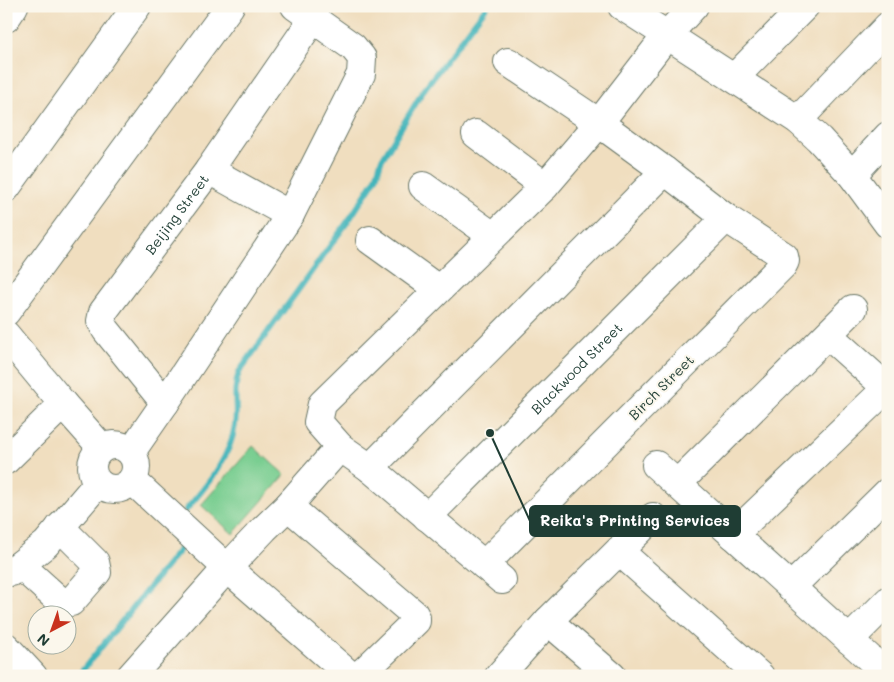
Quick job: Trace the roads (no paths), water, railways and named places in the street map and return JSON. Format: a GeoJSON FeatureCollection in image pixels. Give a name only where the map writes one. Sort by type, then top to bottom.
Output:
{"type":"FeatureCollection","features":[{"type":"Feature","properties":{"kind":"street"},"geometry":{"type":"LineString","coordinates":[[6,188],[137,6]]}},
{"type":"Feature","properties":{"kind":"street"},"geometry":{"type":"LineString","coordinates":[[6,312],[230,6]]}},
{"type":"Feature","properties":{"kind":"street"},"geometry":{"type":"LineString","coordinates":[[622,6],[798,120],[819,139],[852,175],[888,224]]}},
{"type":"Feature","properties":{"kind":"street"},"geometry":{"type":"LineString","coordinates":[[427,517],[370,468],[340,447],[318,422],[322,404],[544,186],[599,124],[667,35],[694,6]]}},
{"type":"Feature","properties":{"kind":"street"},"geometry":{"type":"LineString","coordinates":[[734,78],[805,6]]}},
{"type":"Feature","properties":{"kind":"street"},"geometry":{"type":"LineString","coordinates":[[131,452],[290,215],[361,74],[362,58],[353,47],[304,13]]}},
{"type":"Feature","properties":{"kind":"street","name":"Beijing Street"},"geometry":{"type":"LineString","coordinates":[[165,403],[106,330],[101,321],[103,312],[209,170],[304,13]]}},
{"type":"Feature","properties":{"kind":"street"},"geometry":{"type":"LineString","coordinates":[[798,120],[888,26]]}},
{"type":"Feature","properties":{"kind":"street"},"geometry":{"type":"LineString","coordinates":[[508,62],[665,171],[726,218]]}},
{"type":"Feature","properties":{"kind":"street"},"geometry":{"type":"LineString","coordinates":[[476,134],[544,186]]}},
{"type":"Feature","properties":{"kind":"street"},"geometry":{"type":"LineString","coordinates":[[852,175],[888,136]]}},
{"type":"Feature","properties":{"kind":"street"},"geometry":{"type":"LineString","coordinates":[[209,170],[290,215]]}},
{"type":"Feature","properties":{"kind":"street"},"geometry":{"type":"LineString","coordinates":[[370,468],[665,171]]}},
{"type":"Feature","properties":{"kind":"street"},"geometry":{"type":"LineString","coordinates":[[423,186],[493,236]]}},
{"type":"Feature","properties":{"kind":"street","name":"Blackwood Street"},"geometry":{"type":"LineString","coordinates":[[427,517],[726,218]]}},
{"type":"Feature","properties":{"kind":"street","name":"Birch Street"},"geometry":{"type":"LineString","coordinates":[[427,517],[493,573],[783,265],[785,261],[784,256],[726,218]]}},
{"type":"Feature","properties":{"kind":"street"},"geometry":{"type":"LineString","coordinates":[[370,240],[438,289]]}},
{"type":"Feature","properties":{"kind":"street"},"geometry":{"type":"LineString","coordinates":[[677,484],[853,309]]}},
{"type":"Feature","properties":{"kind":"street"},"geometry":{"type":"LineString","coordinates":[[6,335],[102,448]]}},
{"type":"Feature","properties":{"kind":"street"},"geometry":{"type":"LineString","coordinates":[[733,535],[887,388],[828,335]]}},
{"type":"Feature","properties":{"kind":"street"},"geometry":{"type":"LineString","coordinates":[[9,452],[63,404]]}},
{"type":"Feature","properties":{"kind":"street"},"geometry":{"type":"LineString","coordinates":[[117,444],[131,452],[137,466],[133,481],[122,488],[109,489],[98,482],[92,471],[94,458],[102,448],[117,444]]}},
{"type":"Feature","properties":{"kind":"street"},"geometry":{"type":"LineString","coordinates":[[131,676],[227,568],[288,506],[340,447]]}},
{"type":"Feature","properties":{"kind":"street"},"geometry":{"type":"LineString","coordinates":[[656,465],[888,675]]}},
{"type":"Feature","properties":{"kind":"street"},"geometry":{"type":"LineString","coordinates":[[133,481],[227,568],[352,676]]}},
{"type":"Feature","properties":{"kind":"street"},"geometry":{"type":"LineString","coordinates":[[60,527],[95,562],[98,572],[71,602],[61,602],[13,569],[46,544],[60,527],[98,482]]}},
{"type":"Feature","properties":{"kind":"street"},"geometry":{"type":"LineString","coordinates":[[791,587],[888,492]]}},
{"type":"Feature","properties":{"kind":"street"},"geometry":{"type":"LineString","coordinates":[[288,506],[407,608],[416,618],[359,676]]}},
{"type":"Feature","properties":{"kind":"street"},"geometry":{"type":"LineString","coordinates":[[499,676],[548,621],[653,517]]}},
{"type":"Feature","properties":{"kind":"street"},"geometry":{"type":"LineString","coordinates":[[619,552],[760,676]]}},
{"type":"Feature","properties":{"kind":"street"},"geometry":{"type":"LineString","coordinates":[[849,640],[888,601]]}},
{"type":"Feature","properties":{"kind":"street"},"geometry":{"type":"LineString","coordinates":[[548,621],[612,676]]}},
{"type":"Feature","properties":{"kind":"street"},"geometry":{"type":"LineString","coordinates":[[6,647],[33,676]]}},
{"type":"Feature","properties":{"kind":"waterway"},"geometry":{"type":"LineString","coordinates":[[186,510],[216,471],[228,449],[235,425],[235,393],[239,372],[351,217],[376,178],[381,161],[425,88],[487,6]]}},
{"type":"Feature","properties":{"kind":"waterway"},"geometry":{"type":"LineString","coordinates":[[78,676],[184,544],[182,539]]}},
{"type":"Feature","properties":{"kind":"place","name":"Reika's Printing Services"},"geometry":{"type":"Point","coordinates":[490,433]}}]}
